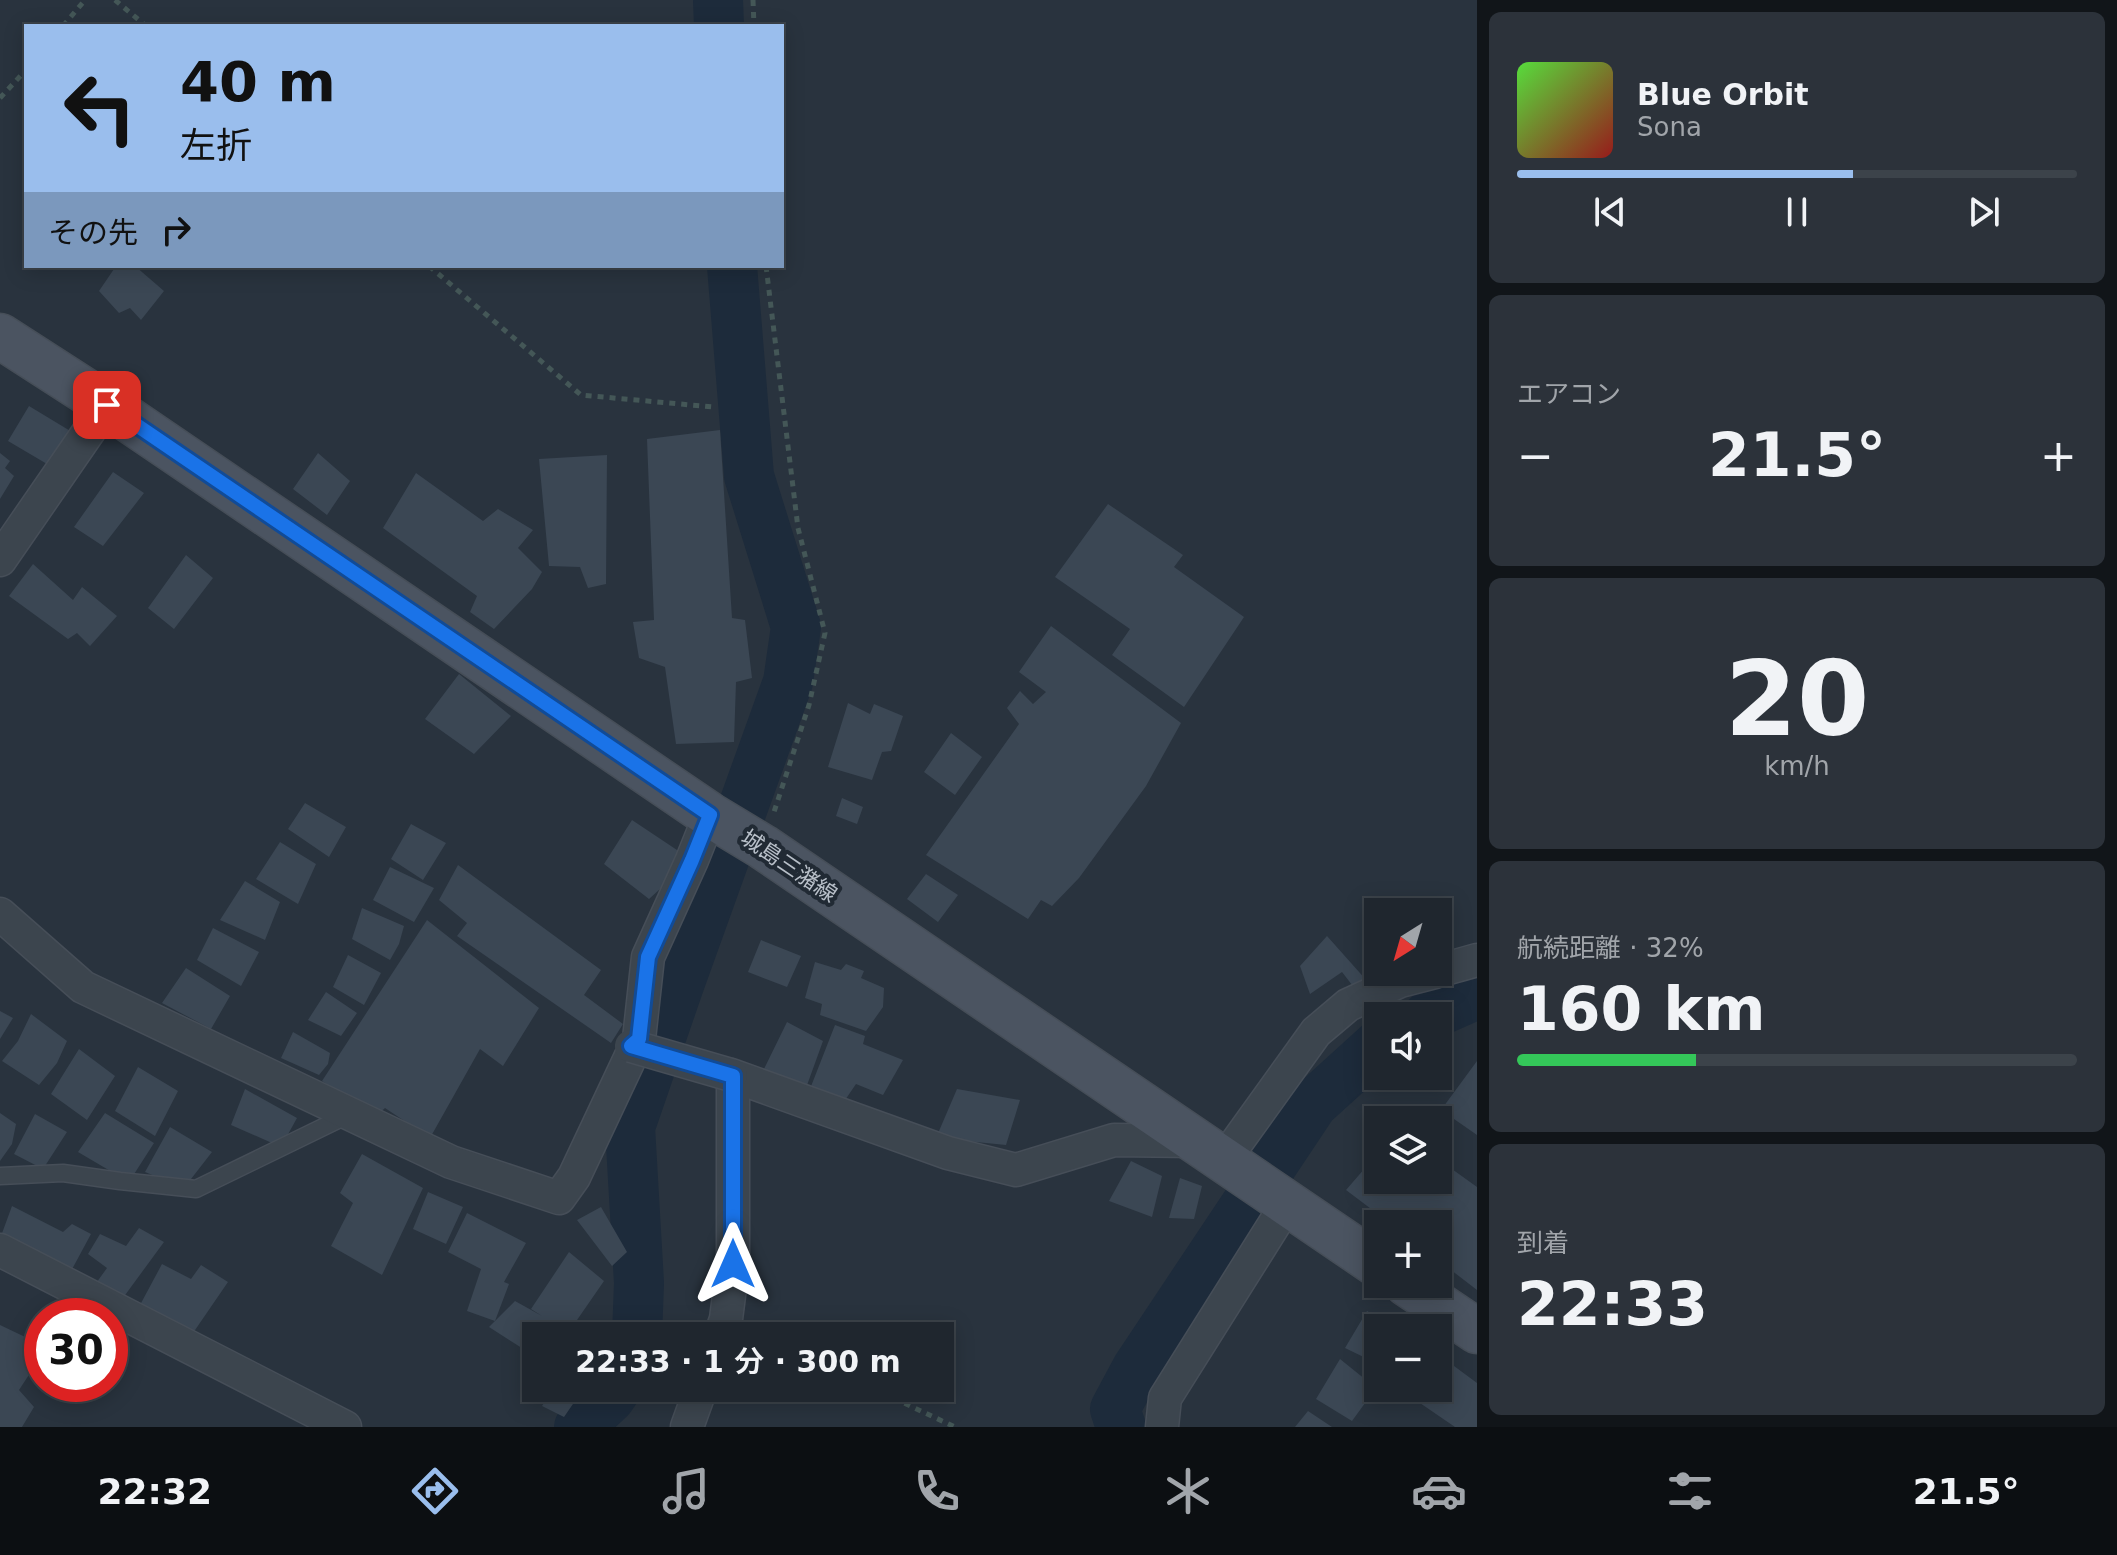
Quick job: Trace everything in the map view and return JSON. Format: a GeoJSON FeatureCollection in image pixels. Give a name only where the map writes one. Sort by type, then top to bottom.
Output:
{"type":"FeatureCollection","features":[{"type":"Feature","properties":{"kind":"main road","name":"城島三潴線"},"geometry":{"type":"LineString","coordinates":[[0,336],[107,405],[710,815],[763,847],[1364,1256]]}},
{"type":"Feature","properties":{"kind":"main road"},"geometry":{"type":"LineString","coordinates":[[1428,1298],[1477,1331]]}},
{"type":"Feature","properties":{"kind":"street"},"geometry":{"type":"LineString","coordinates":[[0,560],[107,405]]}},
{"type":"Feature","properties":{"kind":"street"},"geometry":{"type":"LineString","coordinates":[[0,914],[83,987],[451,1162],[559,1198],[574,1177],[635,1042],[648,957],[710,815]]}},
{"type":"Feature","properties":{"kind":"street"},"geometry":{"type":"LineString","coordinates":[[1452,968],[1477,960]]}},
{"type":"Feature","properties":{"kind":"street"},"geometry":{"type":"LineString","coordinates":[[635,1042],[948,1153],[1016,1170],[1114,1140],[1209,1151],[1316,1032],[1348,1005],[1389,986]]}},
{"type":"Feature","properties":{"kind":"street"},"geometry":{"type":"LineString","coordinates":[[725,1322],[733,1264],[732,1076]]}},
{"type":"Feature","properties":{"kind":"street"},"geometry":{"type":"LineString","coordinates":[[1162,1427],[1165,1398],[1287,1204]]}},
{"type":"Feature","properties":{"kind":"street"},"geometry":{"type":"LineString","coordinates":[[0,1250],[345,1427]]}},
{"type":"Feature","properties":{"kind":"street"},"geometry":{"type":"LineString","coordinates":[[687,1427],[696,1402]]}},
{"type":"Feature","properties":{"kind":"lane"},"geometry":{"type":"LineString","coordinates":[[0,1176],[63,1173],[196,1189],[348,1115]]}},
{"type":"Feature","properties":{"kind":"path"},"geometry":{"type":"LineString","coordinates":[[65,24],[85,0]]}},
{"type":"Feature","properties":{"kind":"path"},"geometry":{"type":"LineString","coordinates":[[115,0],[144,24]]}},
{"type":"Feature","properties":{"kind":"path"},"geometry":{"type":"LineString","coordinates":[[753,0],[754,24]]}},
{"type":"Feature","properties":{"kind":"path"},"geometry":{"type":"LineString","coordinates":[[0,98],[24,72]]}},
{"type":"Feature","properties":{"kind":"path"},"geometry":{"type":"LineString","coordinates":[[431,268],[581,395],[713,407]]}},
{"type":"Feature","properties":{"kind":"path"},"geometry":{"type":"LineString","coordinates":[[763,847],[809,705],[825,633],[798,528],[766,268]]}},
{"type":"Feature","properties":{"kind":"path"},"geometry":{"type":"LineString","coordinates":[[902,1402],[955,1427]]}},
{"type":"Feature","properties":{"kind":"building"},"geometry":{"type":"Polygon","coordinates":[[[115,268],[137,268],[164,291],[141,320],[130,308],[119,313],[99,291],[115,268]]]}},
{"type":"Feature","properties":{"kind":"building"},"geometry":{"type":"Polygon","coordinates":[[[29,406],[72,432],[47,464],[8,441],[29,406]]]}},
{"type":"Feature","properties":{"kind":"building"},"geometry":{"type":"Polygon","coordinates":[[[720,430],[732,618],[745,620],[752,678],[736,682],[734,742],[676,744],[665,667],[639,658],[633,622],[654,620],[647,439],[720,430]]]}},
{"type":"Feature","properties":{"kind":"building"},"geometry":{"type":"Polygon","coordinates":[[[0,453],[10,461],[5,468],[14,476],[0,499],[0,453]]]}},
{"type":"Feature","properties":{"kind":"building"},"geometry":{"type":"Polygon","coordinates":[[[318,453],[350,481],[327,515],[293,489],[318,453]]]}},
{"type":"Feature","properties":{"kind":"building"},"geometry":{"type":"Polygon","coordinates":[[[607,455],[606,584],[588,588],[580,567],[549,566],[539,459],[607,455]]]}},
{"type":"Feature","properties":{"kind":"building"},"geometry":{"type":"Polygon","coordinates":[[[113,472],[144,493],[103,546],[74,527],[113,472]]]}},
{"type":"Feature","properties":{"kind":"building"},"geometry":{"type":"Polygon","coordinates":[[[416,473],[483,521],[498,509],[533,530],[518,548],[542,572],[532,589],[494,629],[470,612],[477,596],[383,528],[416,473]]]}},
{"type":"Feature","properties":{"kind":"building"},"geometry":{"type":"Polygon","coordinates":[[[1108,504],[1183,555],[1174,567],[1244,617],[1184,707],[1112,655],[1130,629],[1055,577],[1108,504]]]}},
{"type":"Feature","properties":{"kind":"building"},"geometry":{"type":"Polygon","coordinates":[[[186,555],[213,578],[174,629],[148,608],[186,555]]]}},
{"type":"Feature","properties":{"kind":"building"},"geometry":{"type":"Polygon","coordinates":[[[33,564],[73,600],[82,587],[117,616],[90,646],[77,633],[68,639],[9,596],[33,564]]]}},
{"type":"Feature","properties":{"kind":"building"},"geometry":{"type":"Polygon","coordinates":[[[1051,626],[1181,723],[1146,786],[1079,878],[1052,906],[1041,900],[1028,919],[926,855],[1019,724],[1007,708],[1020,691],[1033,704],[1046,692],[1019,672],[1051,626]]]}},
{"type":"Feature","properties":{"kind":"building"},"geometry":{"type":"Polygon","coordinates":[[[459,674],[511,716],[474,754],[425,719],[459,674]]]}},
{"type":"Feature","properties":{"kind":"building"},"geometry":{"type":"Polygon","coordinates":[[[848,703],[870,714],[874,704],[903,716],[891,751],[882,752],[872,780],[828,767],[848,703]]]}},
{"type":"Feature","properties":{"kind":"building"},"geometry":{"type":"Polygon","coordinates":[[[951,733],[982,757],[955,795],[924,772],[951,733]]]}},
{"type":"Feature","properties":{"kind":"building"},"geometry":{"type":"Polygon","coordinates":[[[842,798],[863,807],[857,824],[836,816],[842,798]]]}},
{"type":"Feature","properties":{"kind":"building"},"geometry":{"type":"Polygon","coordinates":[[[305,803],[346,827],[329,857],[288,829],[305,803]]]}},
{"type":"Feature","properties":{"kind":"building"},"geometry":{"type":"Polygon","coordinates":[[[632,820],[692,860],[649,899],[604,864],[632,820]]]}},
{"type":"Feature","properties":{"kind":"building"},"geometry":{"type":"Polygon","coordinates":[[[411,824],[446,843],[423,880],[391,859],[411,824]]]}},
{"type":"Feature","properties":{"kind":"building"},"geometry":{"type":"Polygon","coordinates":[[[280,842],[316,864],[298,904],[256,879],[280,842]]]}},
{"type":"Feature","properties":{"kind":"building"},"geometry":{"type":"Polygon","coordinates":[[[458,865],[601,970],[584,995],[623,1024],[611,1043],[457,936],[467,923],[439,900],[458,865]]]}},
{"type":"Feature","properties":{"kind":"building"},"geometry":{"type":"Polygon","coordinates":[[[390,867],[434,888],[414,922],[373,900],[390,867]]]}},
{"type":"Feature","properties":{"kind":"building"},"geometry":{"type":"Polygon","coordinates":[[[926,874],[958,895],[938,922],[907,899],[926,874]]]}},
{"type":"Feature","properties":{"kind":"building"},"geometry":{"type":"Polygon","coordinates":[[[245,881],[280,902],[265,940],[220,920],[245,881]]]}},
{"type":"Feature","properties":{"kind":"building"},"geometry":{"type":"Polygon","coordinates":[[[362,908],[404,926],[390,960],[352,939],[362,908]]]}},
{"type":"Feature","properties":{"kind":"building"},"geometry":{"type":"Polygon","coordinates":[[[427,920],[539,1008],[503,1066],[480,1049],[430,1138],[385,1108],[375,1117],[322,1081],[427,920]]]}},
{"type":"Feature","properties":{"kind":"building"},"geometry":{"type":"Polygon","coordinates":[[[213,928],[259,952],[241,986],[197,960],[213,928]]]}},
{"type":"Feature","properties":{"kind":"building"},"geometry":{"type":"Polygon","coordinates":[[[1327,936],[1364,978],[1365,986],[1359,994],[1342,972],[1310,994],[1300,966],[1327,936]]]}},
{"type":"Feature","properties":{"kind":"building"},"geometry":{"type":"Polygon","coordinates":[[[761,940],[801,956],[787,987],[748,972],[761,940]]]}},
{"type":"Feature","properties":{"kind":"building"},"geometry":{"type":"Polygon","coordinates":[[[348,955],[381,973],[364,1005],[333,987],[348,955]]]}},
{"type":"Feature","properties":{"kind":"building"},"geometry":{"type":"Polygon","coordinates":[[[815,962],[841,970],[846,964],[864,971],[861,978],[884,988],[883,1007],[866,1031],[820,1015],[822,1004],[805,998],[815,962]]]}},
{"type":"Feature","properties":{"kind":"building"},"geometry":{"type":"Polygon","coordinates":[[[186,968],[230,996],[211,1029],[162,1003],[186,968]]]}},
{"type":"Feature","properties":{"kind":"building"},"geometry":{"type":"Polygon","coordinates":[[[326,992],[357,1013],[341,1036],[308,1020],[326,992]]]}},
{"type":"Feature","properties":{"kind":"building"},"geometry":{"type":"Polygon","coordinates":[[[0,1011],[13,1018],[0,1039],[0,1011]]]}},
{"type":"Feature","properties":{"kind":"building"},"geometry":{"type":"Polygon","coordinates":[[[31,1014],[67,1041],[57,1063],[39,1085],[2,1061],[18,1041],[31,1014]]]}},
{"type":"Feature","properties":{"kind":"building"},"geometry":{"type":"Polygon","coordinates":[[[787,1022],[823,1041],[806,1088],[764,1069],[787,1022]]]}},
{"type":"Feature","properties":{"kind":"building"},"geometry":{"type":"Polygon","coordinates":[[[835,1025],[865,1036],[863,1044],[903,1060],[883,1095],[856,1084],[839,1109],[808,1094],[835,1025]]]}},
{"type":"Feature","properties":{"kind":"building"},"geometry":{"type":"Polygon","coordinates":[[[293,1032],[330,1053],[328,1064],[319,1075],[281,1058],[293,1032]]]}},
{"type":"Feature","properties":{"kind":"building"},"geometry":{"type":"Polygon","coordinates":[[[79,1049],[115,1076],[87,1120],[51,1094],[79,1049]]]}},
{"type":"Feature","properties":{"kind":"building"},"geometry":{"type":"Polygon","coordinates":[[[1477,1061],[1477,1135],[1452,1118],[1452,1106],[1444,1106],[1477,1061]]]}},
{"type":"Feature","properties":{"kind":"building"},"geometry":{"type":"Polygon","coordinates":[[[138,1067],[178,1091],[155,1136],[115,1111],[138,1067]]]}},
{"type":"Feature","properties":{"kind":"building"},"geometry":{"type":"Polygon","coordinates":[[[245,1089],[297,1118],[281,1147],[231,1125],[245,1089]]]}},
{"type":"Feature","properties":{"kind":"building"},"geometry":{"type":"Polygon","coordinates":[[[957,1089],[1020,1100],[1006,1145],[936,1138],[957,1089]]]}},
{"type":"Feature","properties":{"kind":"building"},"geometry":{"type":"Polygon","coordinates":[[[0,1113],[16,1124],[12,1144],[0,1161],[0,1113]]]}},
{"type":"Feature","properties":{"kind":"building"},"geometry":{"type":"Polygon","coordinates":[[[105,1113],[154,1143],[129,1182],[78,1152],[105,1113]]]}},
{"type":"Feature","properties":{"kind":"building"},"geometry":{"type":"Polygon","coordinates":[[[35,1114],[67,1132],[43,1169],[14,1154],[35,1114]]]}},
{"type":"Feature","properties":{"kind":"building"},"geometry":{"type":"Polygon","coordinates":[[[170,1127],[212,1152],[184,1188],[145,1172],[170,1127]]]}},
{"type":"Feature","properties":{"kind":"building"},"geometry":{"type":"Polygon","coordinates":[[[362,1154],[423,1188],[382,1275],[331,1246],[353,1203],[340,1193],[362,1154]]]}},
{"type":"Feature","properties":{"kind":"building"},"geometry":{"type":"Polygon","coordinates":[[[1131,1161],[1162,1176],[1152,1217],[1109,1201],[1131,1161]]]}},
{"type":"Feature","properties":{"kind":"building"},"geometry":{"type":"Polygon","coordinates":[[[1364,1169],[1364,1194],[1452,1194],[1452,1169],[1477,1187],[1477,1290],[1452,1271],[1452,1210],[1372,1210],[1346,1190],[1364,1169]]]}},
{"type":"Feature","properties":{"kind":"building"},"geometry":{"type":"Polygon","coordinates":[[[1180,1178],[1202,1186],[1194,1219],[1169,1218],[1180,1178]]]}},
{"type":"Feature","properties":{"kind":"building"},"geometry":{"type":"Polygon","coordinates":[[[428,1192],[463,1207],[446,1244],[413,1229],[428,1192]]]}},
{"type":"Feature","properties":{"kind":"building"},"geometry":{"type":"Polygon","coordinates":[[[12,1206],[63,1232],[72,1224],[91,1234],[70,1273],[1,1236],[12,1206]]]}},
{"type":"Feature","properties":{"kind":"building"},"geometry":{"type":"Polygon","coordinates":[[[601,1207],[627,1252],[612,1266],[577,1220],[601,1207]]]}},
{"type":"Feature","properties":{"kind":"building"},"geometry":{"type":"Polygon","coordinates":[[[467,1213],[526,1243],[504,1282],[509,1284],[495,1321],[467,1311],[481,1269],[448,1252],[467,1213]]]}},
{"type":"Feature","properties":{"kind":"building"},"geometry":{"type":"Polygon","coordinates":[[[139,1228],[164,1242],[123,1298],[114,1298],[94,1286],[107,1268],[88,1254],[100,1234],[126,1246],[139,1228]]]}},
{"type":"Feature","properties":{"kind":"building"},"geometry":{"type":"Polygon","coordinates":[[[569,1252],[604,1281],[576,1322],[522,1322],[522,1348],[489,1327],[515,1301],[542,1316],[531,1309],[569,1252]]]}},
{"type":"Feature","properties":{"kind":"building"},"geometry":{"type":"Polygon","coordinates":[[[162,1264],[191,1279],[201,1265],[228,1282],[193,1333],[140,1305],[162,1264]]]}},
{"type":"Feature","properties":{"kind":"building"},"geometry":{"type":"Polygon","coordinates":[[[1364,1316],[1364,1357],[1345,1348],[1364,1316]]]}},
{"type":"Feature","properties":{"kind":"building"},"geometry":{"type":"Polygon","coordinates":[[[0,1325],[24,1336],[24,1382],[19,1390],[24,1396],[24,1402],[30,1402],[34,1407],[22,1427],[0,1427],[0,1325]]]}},
{"type":"Feature","properties":{"kind":"building"},"geometry":{"type":"Polygon","coordinates":[[[1340,1359],[1364,1378],[1366,1402],[1352,1421],[1316,1399],[1340,1359]]]}},
{"type":"Feature","properties":{"kind":"building"},"geometry":{"type":"Polygon","coordinates":[[[1452,1364],[1477,1383],[1477,1427],[1455,1427],[1418,1402],[1452,1402],[1452,1364]]]}},
{"type":"Feature","properties":{"kind":"building"},"geometry":{"type":"Polygon","coordinates":[[[544,1402],[574,1402],[564,1417],[542,1406],[544,1402]]]}},
{"type":"Feature","properties":{"kind":"building"},"geometry":{"type":"Polygon","coordinates":[[[1308,1411],[1332,1427],[1295,1427],[1308,1411]]]}},
{"type":"Feature","properties":{"kind":"waterway"},"geometry":{"type":"LineString","coordinates":[[718,0],[719,24]]}},
{"type":"Feature","properties":{"kind":"waterway"},"geometry":{"type":"LineString","coordinates":[[638,1322],[639,1283],[630,1127],[788,682],[796,627],[749,476],[732,268]]}},
{"type":"Feature","properties":{"kind":"waterway"},"geometry":{"type":"LineString","coordinates":[[1452,1005],[1477,994]]}},
{"type":"Feature","properties":{"kind":"waterway"},"geometry":{"type":"LineString","coordinates":[[1121,1427],[1115,1409],[1137,1368],[1313,1104],[1364,1058]]}},
{"type":"Feature","properties":{"kind":"waterway"},"geometry":{"type":"LineString","coordinates":[[579,1427],[606,1402]]}},
{"type":"Feature","properties":{"kind":"route"},"geometry":{"type":"LineString","coordinates":[[107,405],[710,815],[648,957],[639,1039],[631,1046],[733,1076],[733,1264]]}}]}
